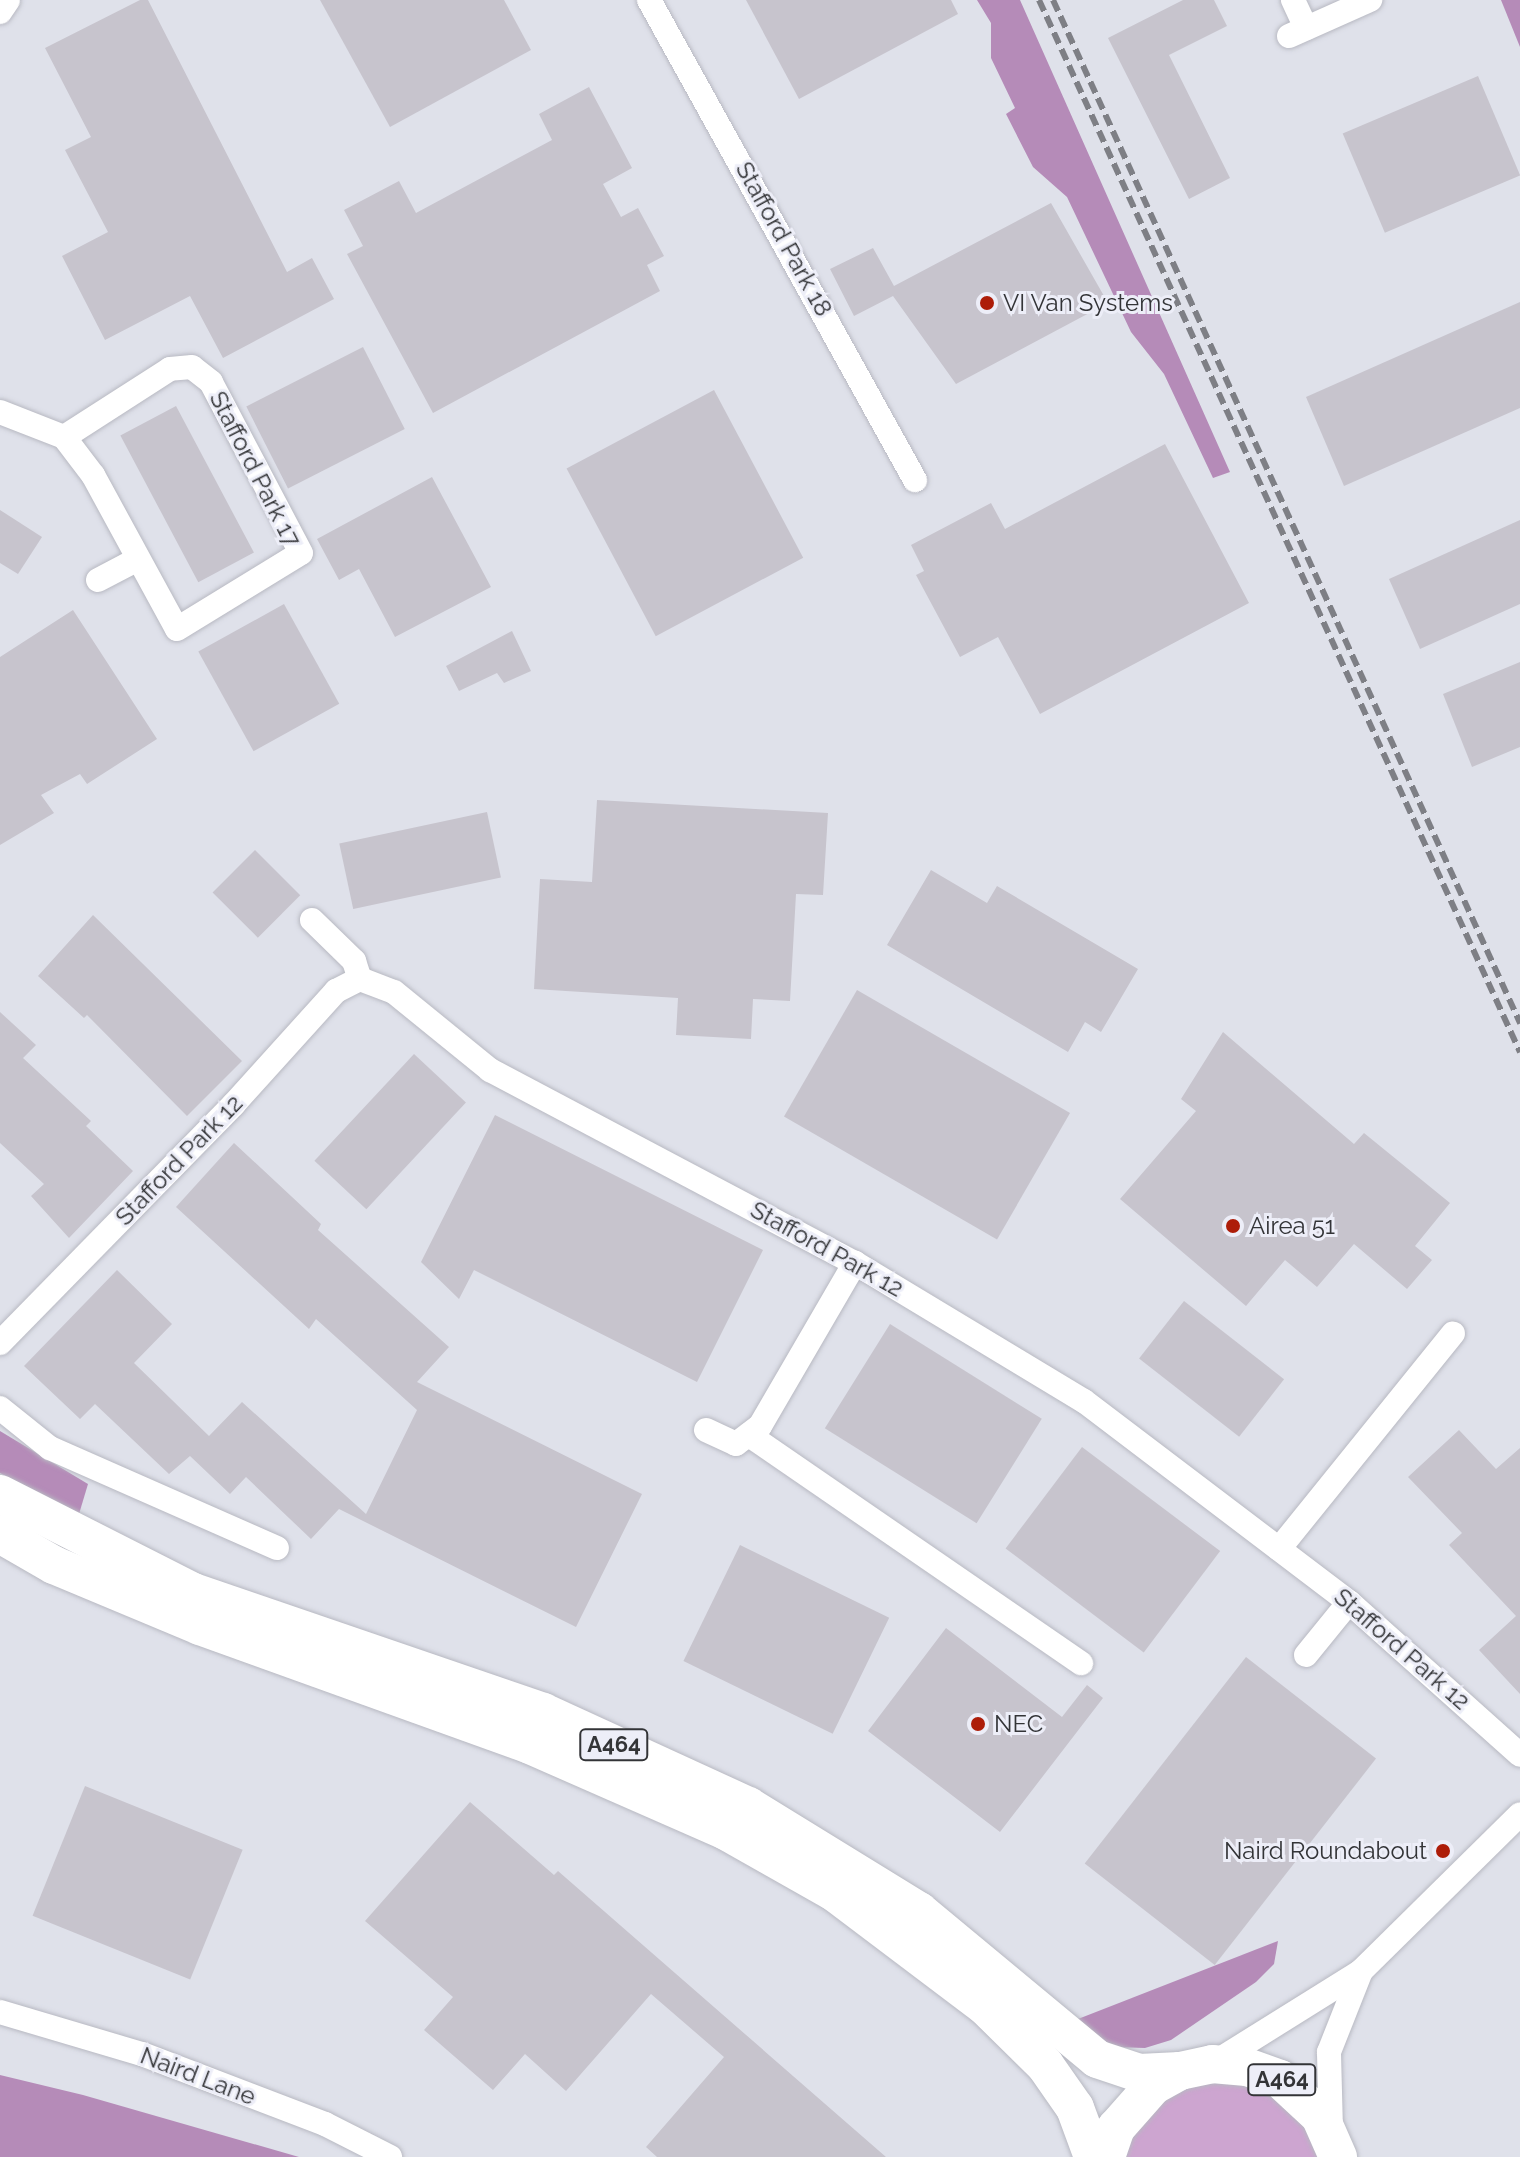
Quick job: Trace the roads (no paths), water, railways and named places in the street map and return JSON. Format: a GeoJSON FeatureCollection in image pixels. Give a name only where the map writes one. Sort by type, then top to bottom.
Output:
{"type":"FeatureCollection","features":[{"type":"Feature","properties":{"kind":"highway","name":"A464"},"geometry":{"type":"LineString","coordinates":[[0,1494],[193,1592],[543,1712],[748,1806],[919,1911],[1097,2059],[1139,2073],[1247,2067],[1280,2079],[1308,2100],[1335,2145]]}},
{"type":"Feature","properties":{"kind":"highway","name":"A464"},"geometry":{"type":"LineString","coordinates":[[0,1534],[54,1565],[200,1626],[530,1745],[726,1831],[834,1892],[951,1979],[1045,2065],[1075,2108],[1093,2157]]}},
{"type":"Feature","properties":{"kind":"highway"},"geometry":{"type":"LineString","coordinates":[[1106,2157],[1116,2128],[1132,2104],[1196,2068]]}},
{"type":"Feature","properties":{"kind":"street"},"geometry":{"type":"LineString","coordinates":[[0,12],[8,0]]}},
{"type":"Feature","properties":{"kind":"street","name":"Stafford Park 18"},"geometry":{"type":"LineString","coordinates":[[649,0],[915,480]]}},
{"type":"Feature","properties":{"kind":"street"},"geometry":{"type":"LineString","coordinates":[[1293,0],[1297,32],[1370,0]]}},
{"type":"Feature","properties":{"kind":"street","name":"Stafford Park 17"},"geometry":{"type":"LineString","coordinates":[[192,367],[211,382],[301,553],[177,629],[93,475],[64,437],[170,369],[192,367]]}},
{"type":"Feature","properties":{"kind":"street"},"geometry":{"type":"LineString","coordinates":[[0,412],[64,437]]}},
{"type":"Feature","properties":{"kind":"street"},"geometry":{"type":"LineString","coordinates":[[98,580],[138,559]]}},
{"type":"Feature","properties":{"kind":"street"},"geometry":{"type":"LineString","coordinates":[[312,920],[354,961],[360,979]]}},
{"type":"Feature","properties":{"kind":"street","name":"Stafford Park 12"},"geometry":{"type":"LineString","coordinates":[[0,1343],[233,1105],[336,991],[360,979],[394,992],[500,1076],[855,1263],[1084,1401],[1349,1602],[1520,1755]]}},
{"type":"Feature","properties":{"kind":"street"},"geometry":{"type":"LineString","coordinates":[[706,1430],[736,1444],[760,1426],[855,1263]]}},
{"type":"Feature","properties":{"kind":"street"},"geometry":{"type":"LineString","coordinates":[[1279,1549],[1453,1333]]}},
{"type":"Feature","properties":{"kind":"street"},"geometry":{"type":"LineString","coordinates":[[0,1408],[50,1448],[277,1548]]}},
{"type":"Feature","properties":{"kind":"street"},"geometry":{"type":"LineString","coordinates":[[749,1435],[1081,1663]]}},
{"type":"Feature","properties":{"kind":"street"},"geometry":{"type":"LineString","coordinates":[[1306,1655],[1349,1602]]}},
{"type":"Feature","properties":{"kind":"street"},"geometry":{"type":"LineString","coordinates":[[1196,2068],[1361,1971],[1520,1814]]}},
{"type":"Feature","properties":{"kind":"street"},"geometry":{"type":"LineString","coordinates":[[1335,2145],[1329,2052],[1361,1971]]}},
{"type":"Feature","properties":{"kind":"street","name":"Naird Lane"},"geometry":{"type":"LineString","coordinates":[[0,2012],[142,2054],[325,2124],[390,2157]]}},
{"type":"Feature","properties":{"kind":"railway"},"geometry":{"type":"LineString","coordinates":[[1039,0],[1520,1052]]}},
{"type":"Feature","properties":{"kind":"railway"},"geometry":{"type":"LineString","coordinates":[[1053,0],[1520,1023]]}},
{"type":"Feature","properties":{"kind":"place","name":"VI Van Systems"},"geometry":{"type":"Point","coordinates":[987,303]}},
{"type":"Feature","properties":{"kind":"place","name":"Airea 51"},"geometry":{"type":"Point","coordinates":[1233,1226]}},
{"type":"Feature","properties":{"kind":"place","name":"NEC"},"geometry":{"type":"Point","coordinates":[978,1724]}},
{"type":"Feature","properties":{"kind":"place","name":"Naird Roundabout"},"geometry":{"type":"Point","coordinates":[1443,1851]}}]}
